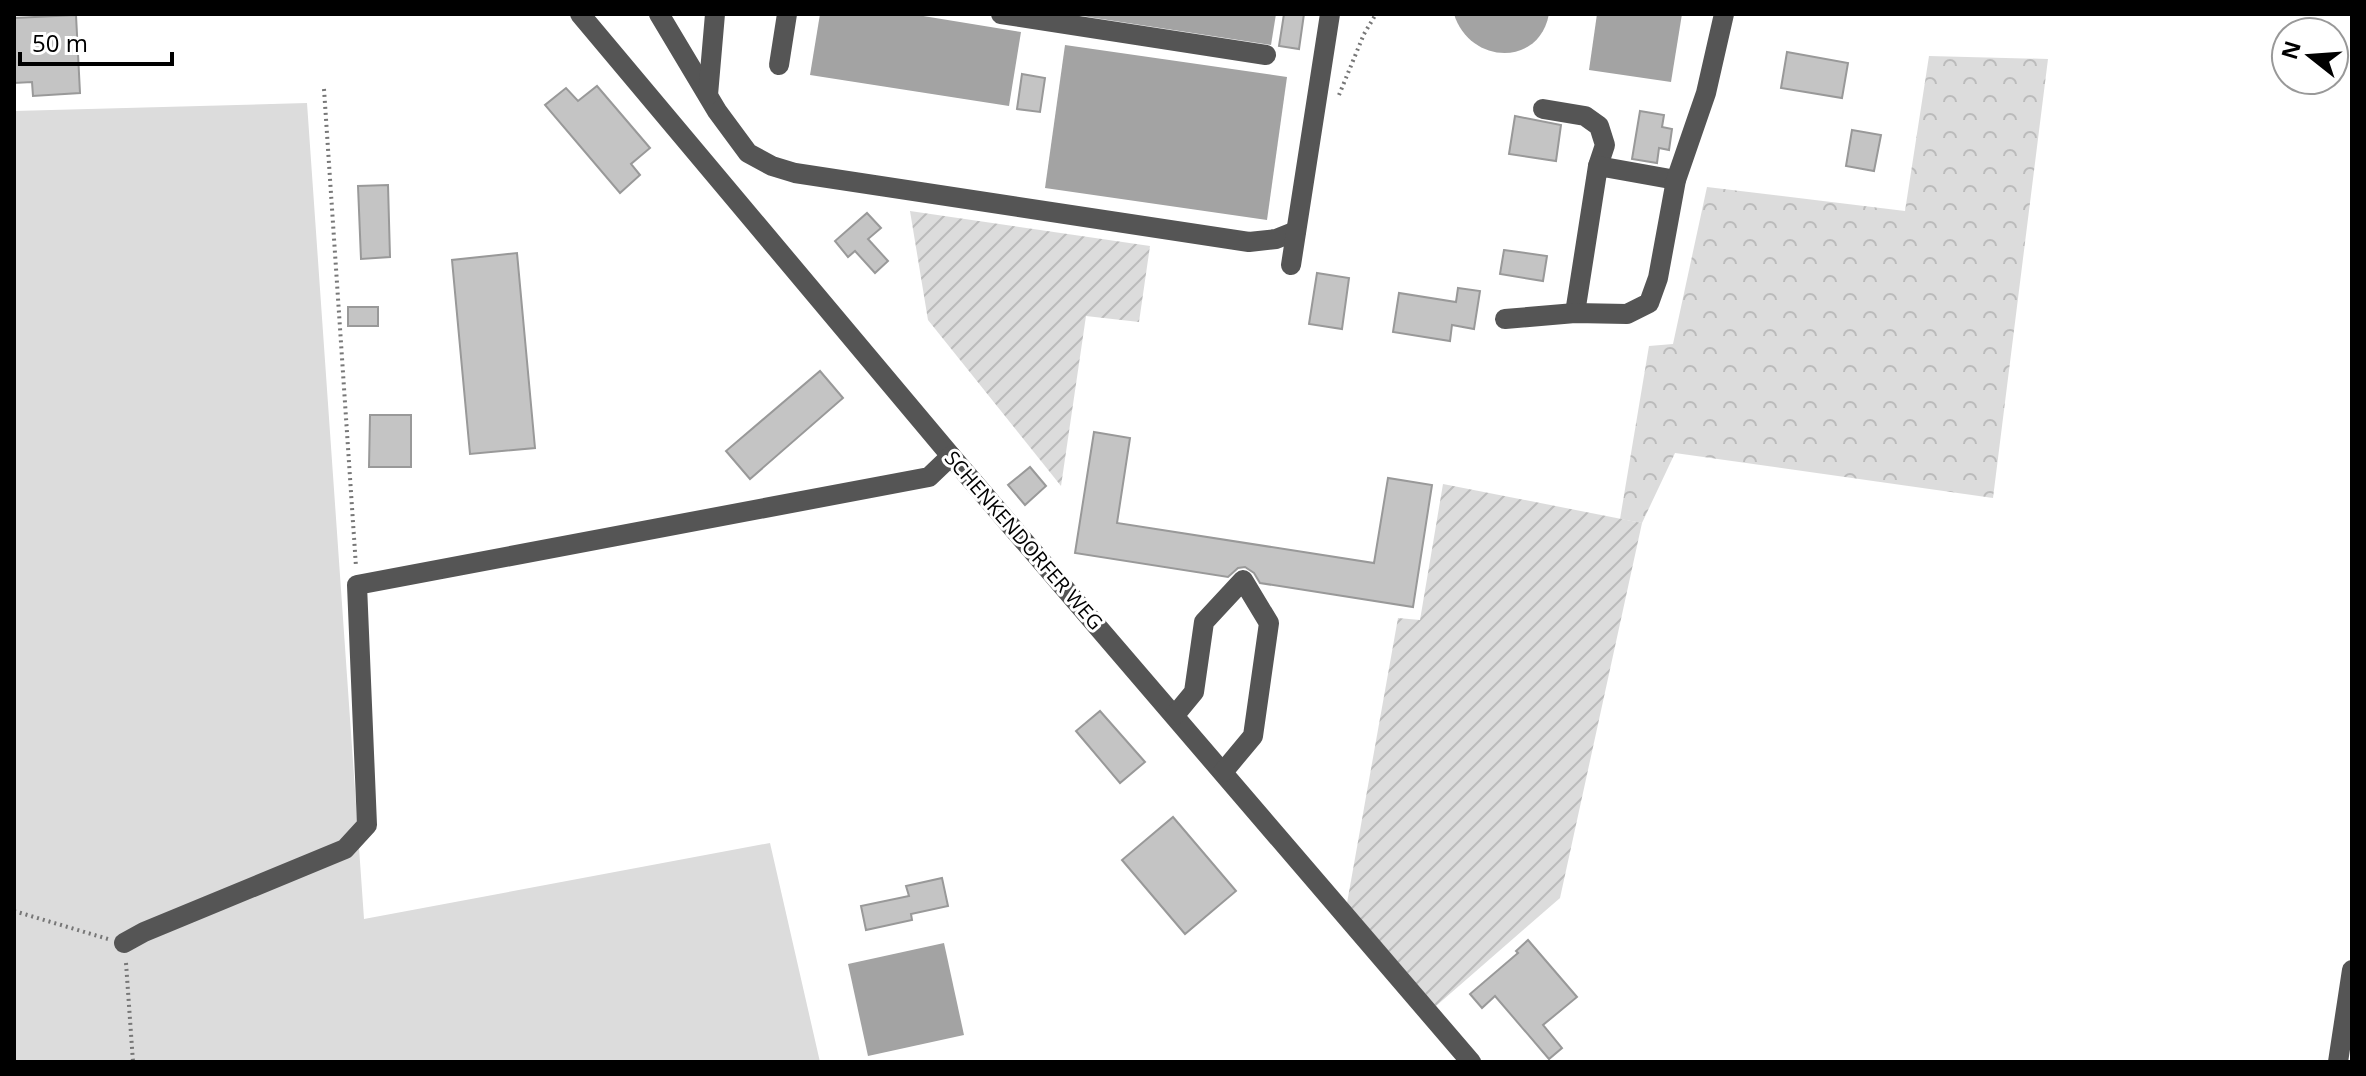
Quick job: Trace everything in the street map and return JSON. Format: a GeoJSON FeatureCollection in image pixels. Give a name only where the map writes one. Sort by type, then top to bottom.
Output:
{"type":"FeatureCollection","features":[{"type":"Feature","properties":{"kind":"street","name":"SCHENKENDORFER WEG"},"geometry":{"type":"LineString","coordinates":[[580,14],[951,456],[1471,1062]]}},
{"type":"Feature","properties":{"kind":"street"},"geometry":{"type":"LineString","coordinates":[[659,14],[708,95],[748,153],[772,166],[795,173],[1249,242],[1276,239],[1296,231]]}},
{"type":"Feature","properties":{"kind":"street"},"geometry":{"type":"LineString","coordinates":[[708,95],[715,14]]}},
{"type":"Feature","properties":{"kind":"street"},"geometry":{"type":"LineString","coordinates":[[779,65],[787,14]]}},
{"type":"Feature","properties":{"kind":"street"},"geometry":{"type":"LineString","coordinates":[[1001,14],[1266,55]]}},
{"type":"Feature","properties":{"kind":"street"},"geometry":{"type":"LineString","coordinates":[[1291,265],[1330,14]]}},
{"type":"Feature","properties":{"kind":"street"},"geometry":{"type":"LineString","coordinates":[[1505,319],[1575,313],[1627,314],[1649,303],[1658,278],[1676,180],[1706,93],[1724,14]]}},
{"type":"Feature","properties":{"kind":"street"},"geometry":{"type":"LineString","coordinates":[[1543,109],[1585,116],[1599,126],[1605,145],[1598,166],[1575,313]]}},
{"type":"Feature","properties":{"kind":"street"},"geometry":{"type":"LineString","coordinates":[[1598,166],[1676,180]]}},
{"type":"Feature","properties":{"kind":"street"},"geometry":{"type":"LineString","coordinates":[[124,943],[345,849],[367,825],[357,585],[929,477],[951,456]]}},
{"type":"Feature","properties":{"kind":"street"},"geometry":{"type":"LineString","coordinates":[[1175,715],[1194,692],[1204,622],[1243,580],[1269,623],[1253,736],[1223,772]]}},
{"type":"Feature","properties":{"kind":"street"},"geometry":{"type":"LineString","coordinates":[[2338,1062],[2352,970]]}},
{"type":"Feature","properties":{"kind":"path"},"geometry":{"type":"LineString","coordinates":[[1336,103],[1364,34],[1376,14]]}},
{"type":"Feature","properties":{"kind":"path"},"geometry":{"type":"LineString","coordinates":[[324,89],[357,585]]}},
{"type":"Feature","properties":{"kind":"path"},"geometry":{"type":"LineString","coordinates":[[14,911],[124,943],[133,1062]]}},
{"type":"Feature","properties":{"kind":"green space"},"geometry":{"type":"Polygon","coordinates":[[[1929,56],[2048,59],[1993,498],[1675,453],[1642,523],[1620,519],[1649,346],[1673,344],[1707,187],[1905,211],[1929,56]]]}},
{"type":"Feature","properties":{"kind":"green space"},"geometry":{"type":"Polygon","coordinates":[[[307,103],[364,919],[770,843],[820,1062],[14,1062],[14,111],[307,103]]]}},
{"type":"Feature","properties":{"kind":"green space"},"geometry":{"type":"Polygon","coordinates":[[[910,211],[1150,246],[1139,322],[1086,316],[1061,486],[928,320],[910,211]]]}},
{"type":"Feature","properties":{"kind":"green space"},"geometry":{"type":"Polygon","coordinates":[[[1443,484],[1642,523],[1560,898],[1436,1006],[1347,903],[1398,618],[1420,620],[1443,484]]]}},
{"type":"Feature","properties":{"kind":"shaded area"},"geometry":{"type":"Polygon","coordinates":[[[820,14],[911,14],[1021,32],[1009,106],[810,75],[820,14]]]}},
{"type":"Feature","properties":{"kind":"shaded area"},"geometry":{"type":"Polygon","coordinates":[[[1069,14],[1276,14],[1271,45],[1069,14]]]}},
{"type":"Feature","properties":{"kind":"shaded area"},"geometry":{"type":"Polygon","coordinates":[[[1454,14],[1549,14],[1543,32],[1532,44],[1519,51],[1503,53],[1474,43],[1462,31],[1454,14]]]}},
{"type":"Feature","properties":{"kind":"shaded area"},"geometry":{"type":"Polygon","coordinates":[[[1597,14],[1682,14],[1671,82],[1589,70],[1597,14]]]}},
{"type":"Feature","properties":{"kind":"shaded area"},"geometry":{"type":"Polygon","coordinates":[[[1065,45],[1287,77],[1267,220],[1045,188],[1065,45]]]}},
{"type":"Feature","properties":{"kind":"shaded area"},"geometry":{"type":"Polygon","coordinates":[[[944,943],[964,1035],[868,1056],[848,964],[944,943]]]}},
{"type":"Feature","properties":{"kind":"building"},"geometry":{"type":"Polygon","coordinates":[[[1284,14],[1304,14],[1299,49],[1279,46],[1284,14]]]}},
{"type":"Feature","properties":{"kind":"building"},"geometry":{"type":"Polygon","coordinates":[[[76,15],[80,93],[33,96],[32,82],[14,83],[14,18],[76,15]]]}},
{"type":"Feature","properties":{"kind":"building"},"geometry":{"type":"Polygon","coordinates":[[[1787,52],[1848,63],[1842,98],[1781,88],[1787,52]]]}},
{"type":"Feature","properties":{"kind":"building"},"geometry":{"type":"Polygon","coordinates":[[[1022,74],[1045,78],[1040,112],[1017,109],[1022,74]]]}},
{"type":"Feature","properties":{"kind":"building"},"geometry":{"type":"Polygon","coordinates":[[[597,86],[650,148],[631,164],[640,175],[620,193],[545,105],[566,88],[578,101],[597,86]]]}},
{"type":"Feature","properties":{"kind":"building"},"geometry":{"type":"Polygon","coordinates":[[[1640,111],[1664,115],[1662,127],[1672,129],[1669,150],[1659,148],[1657,163],[1632,159],[1640,111]]]}},
{"type":"Feature","properties":{"kind":"building"},"geometry":{"type":"Polygon","coordinates":[[[1515,116],[1561,125],[1556,161],[1509,154],[1515,116]]]}},
{"type":"Feature","properties":{"kind":"building"},"geometry":{"type":"Polygon","coordinates":[[[1852,130],[1881,135],[1874,171],[1846,166],[1852,130]]]}},
{"type":"Feature","properties":{"kind":"building"},"geometry":{"type":"Polygon","coordinates":[[[388,185],[390,257],[361,259],[358,186],[388,185]]]}},
{"type":"Feature","properties":{"kind":"building"},"geometry":{"type":"Polygon","coordinates":[[[867,213],[881,228],[868,239],[888,261],[875,273],[855,251],[848,257],[835,241],[867,213]]]}},
{"type":"Feature","properties":{"kind":"building"},"geometry":{"type":"Polygon","coordinates":[[[1504,250],[1547,256],[1543,281],[1500,274],[1504,250]]]}},
{"type":"Feature","properties":{"kind":"building"},"geometry":{"type":"Polygon","coordinates":[[[517,253],[535,448],[470,454],[452,260],[517,253]]]}},
{"type":"Feature","properties":{"kind":"building"},"geometry":{"type":"Polygon","coordinates":[[[1317,273],[1349,278],[1342,329],[1309,324],[1317,273]]]}},
{"type":"Feature","properties":{"kind":"building"},"geometry":{"type":"Polygon","coordinates":[[[1458,288],[1480,291],[1474,329],[1452,325],[1450,341],[1393,332],[1399,293],[1456,302],[1458,288]]]}},
{"type":"Feature","properties":{"kind":"building"},"geometry":{"type":"Polygon","coordinates":[[[348,307],[378,307],[378,326],[348,326],[348,307]]]}},
{"type":"Feature","properties":{"kind":"building"},"geometry":{"type":"Polygon","coordinates":[[[820,371],[843,398],[750,479],[726,451],[820,371]]]}},
{"type":"Feature","properties":{"kind":"building"},"geometry":{"type":"Polygon","coordinates":[[[370,415],[411,415],[411,467],[369,467],[370,415]]]}},
{"type":"Feature","properties":{"kind":"building"},"geometry":{"type":"Polygon","coordinates":[[[1094,432],[1130,438],[1117,523],[1374,563],[1388,478],[1432,485],[1413,607],[1260,583],[1254,573],[1245,567],[1238,568],[1228,577],[1075,553],[1094,432]]]}},
{"type":"Feature","properties":{"kind":"building"},"geometry":{"type":"Polygon","coordinates":[[[1030,467],[1046,486],[1025,505],[1008,485],[1030,467]]]}},
{"type":"Feature","properties":{"kind":"building"},"geometry":{"type":"Polygon","coordinates":[[[1100,711],[1145,762],[1120,783],[1076,731],[1100,711]]]}},
{"type":"Feature","properties":{"kind":"building"},"geometry":{"type":"Polygon","coordinates":[[[1173,817],[1236,891],[1185,934],[1122,860],[1173,817]]]}},
{"type":"Feature","properties":{"kind":"building"},"geometry":{"type":"Polygon","coordinates":[[[942,878],[948,906],[911,914],[912,920],[866,930],[861,906],[909,896],[906,886],[942,878]]]}},
{"type":"Feature","properties":{"kind":"building"},"geometry":{"type":"Polygon","coordinates":[[[1528,940],[1577,997],[1543,1025],[1562,1048],[1549,1059],[1495,996],[1482,1008],[1470,994],[1518,953],[1516,951],[1528,940]]]}}]}
